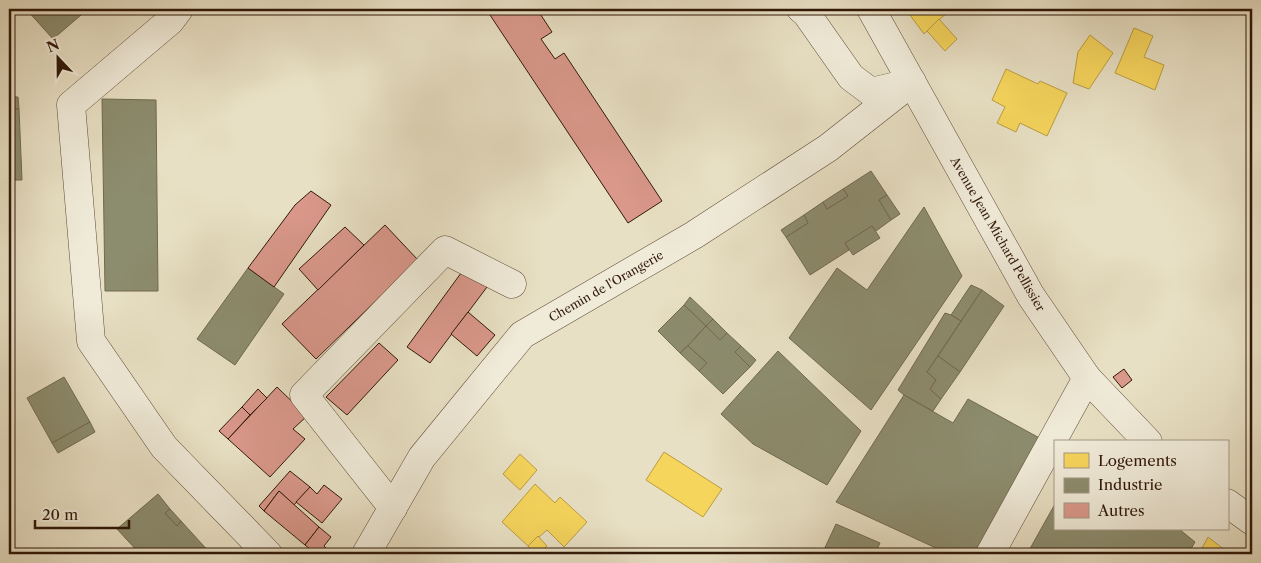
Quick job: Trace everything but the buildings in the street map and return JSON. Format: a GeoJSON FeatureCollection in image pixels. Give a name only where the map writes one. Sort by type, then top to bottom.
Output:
{"type":"FeatureCollection","features":[{"type":"Feature","properties":{"kind":"street"},"geometry":{"type":"LineString","coordinates":[[179,9],[170,21],[71,105],[91,341],[164,447],[268,554]]}},
{"type":"Feature","properties":{"kind":"street"},"geometry":{"type":"LineString","coordinates":[[801,9],[806,13],[851,76],[871,92],[912,82]]}},
{"type":"Feature","properties":{"kind":"street","name":"Avenue Jean Michard Pellissier"},"geometry":{"type":"LineString","coordinates":[[871,9],[1031,296],[1087,378],[1146,440]]}},
{"type":"Feature","properties":{"kind":"street","name":"Chemin de l'Orangerie"},"geometry":{"type":"LineString","coordinates":[[366,554],[422,457],[522,334],[702,229],[828,148],[912,82]]}},
{"type":"Feature","properties":{"kind":"street"},"geometry":{"type":"LineString","coordinates":[[393,508],[304,395],[445,250],[512,284]]}},
{"type":"Feature","properties":{"kind":"street"},"geometry":{"type":"LineString","coordinates":[[990,554],[1087,378]]}},
{"type":"Feature","properties":{"kind":"street"},"geometry":{"type":"LineString","coordinates":[[1228,504],[1252,521]]}}]}
